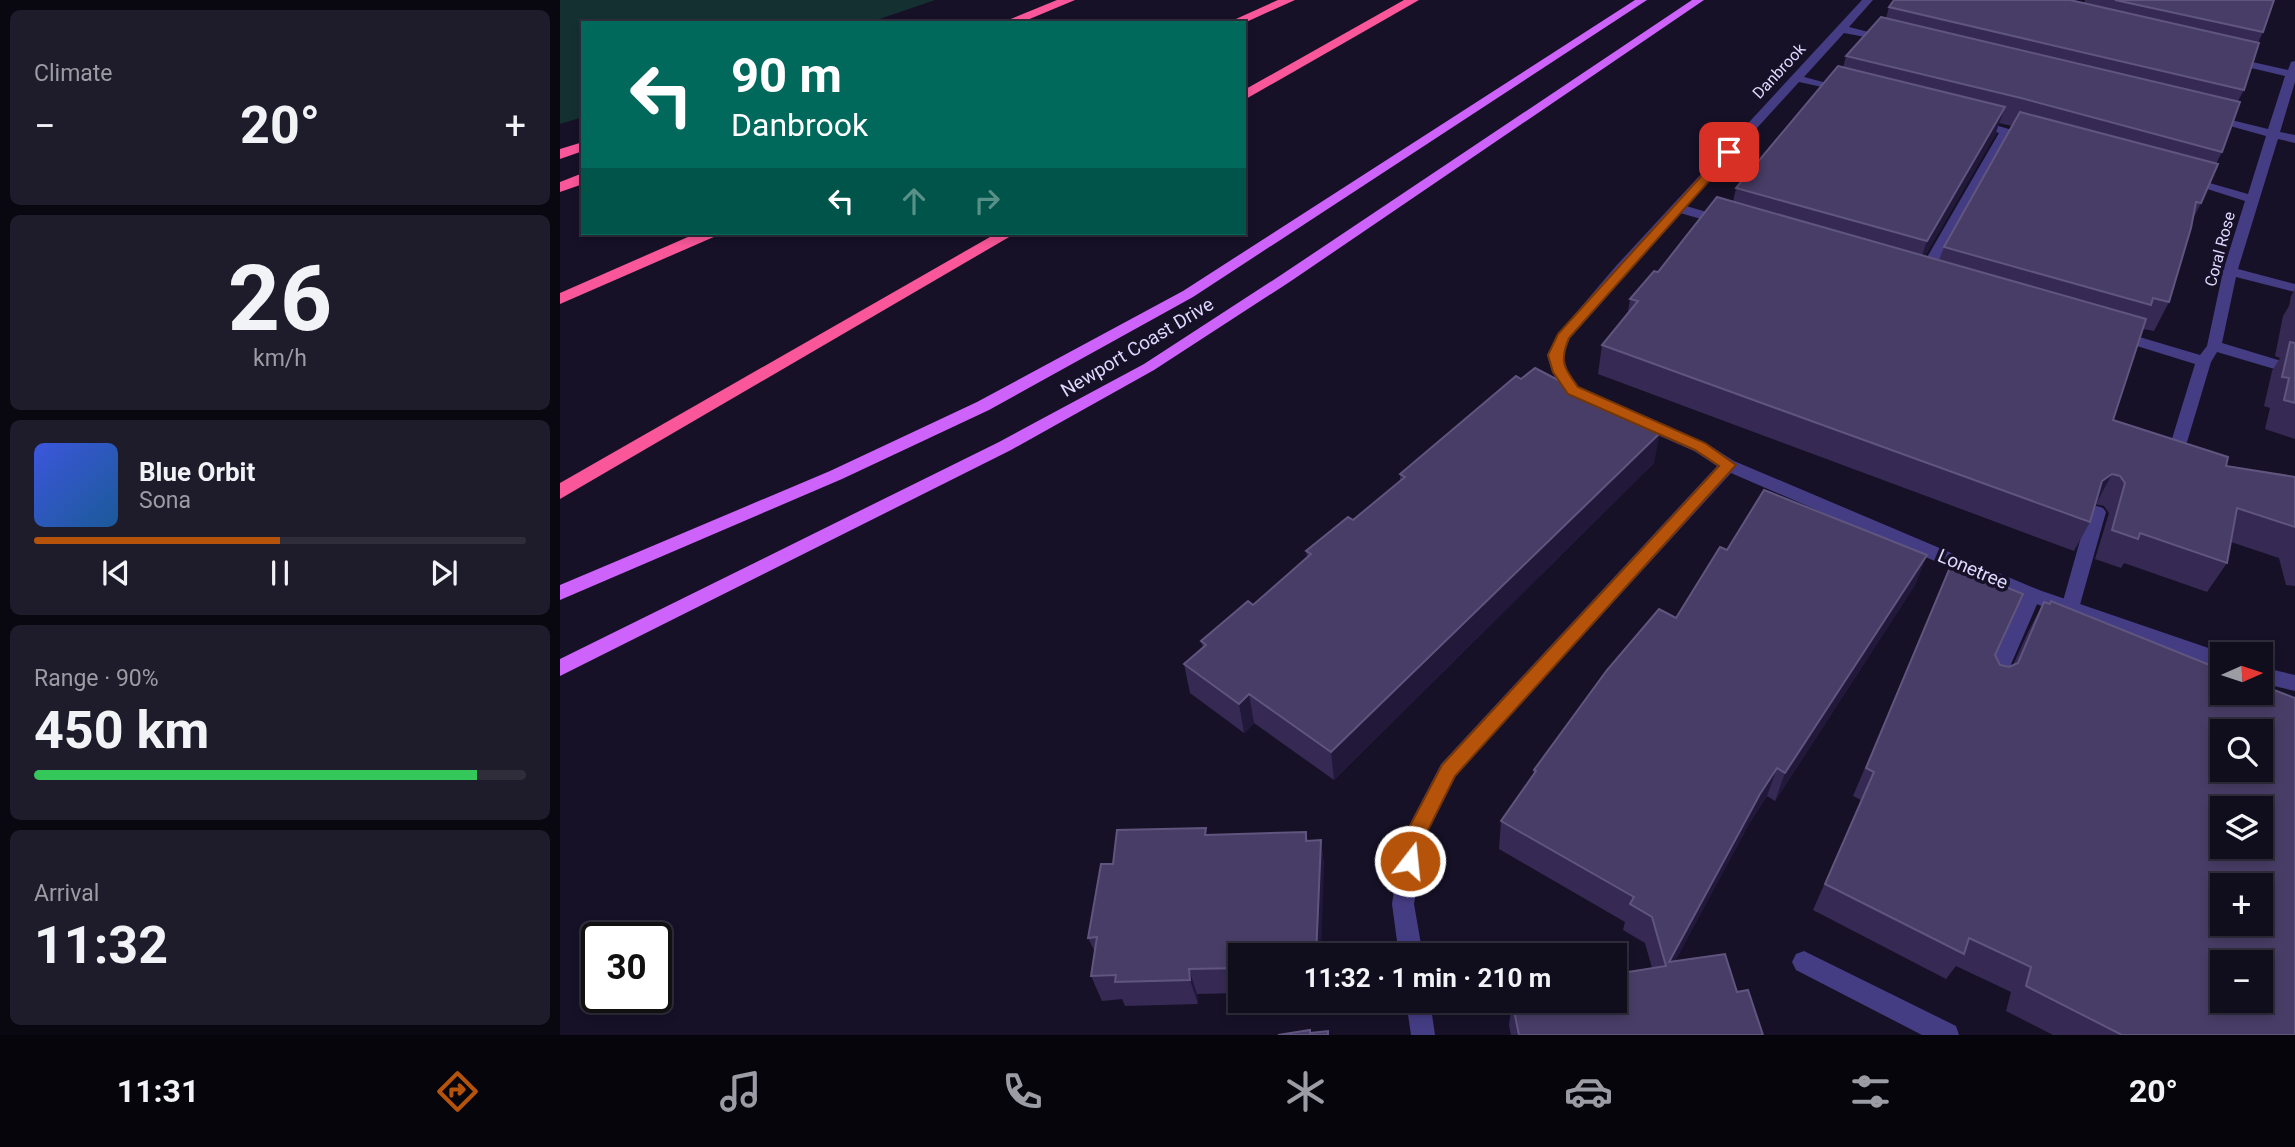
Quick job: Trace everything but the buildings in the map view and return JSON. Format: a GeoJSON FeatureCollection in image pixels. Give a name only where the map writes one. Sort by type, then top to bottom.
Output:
{"type":"FeatureCollection","features":[{"type":"Feature","properties":{"kind":"highway"},"geometry":{"type":"LineString","coordinates":[[1012,21],[1069,0]]}},
{"type":"Feature","properties":{"kind":"highway"},"geometry":{"type":"LineString","coordinates":[[1238,21],[1289,0]]}},
{"type":"Feature","properties":{"kind":"highway"},"geometry":{"type":"LineString","coordinates":[[1246,95],[1413,0]]}},
{"type":"Feature","properties":{"kind":"highway"},"geometry":{"type":"LineString","coordinates":[[560,154],[581,147]]}},
{"type":"Feature","properties":{"kind":"highway"},"geometry":{"type":"LineString","coordinates":[[560,187],[581,179]]}},
{"type":"Feature","properties":{"kind":"highway"},"geometry":{"type":"LineString","coordinates":[[560,299],[705,235]]}},
{"type":"Feature","properties":{"kind":"highway"},"geometry":{"type":"LineString","coordinates":[[560,492],[1005,235]]}},
{"type":"Feature","properties":{"kind":"main road","name":"Newport Coast Drive"},"geometry":{"type":"LineString","coordinates":[[560,593],[836,475],[983,406],[1164,307],[1643,0]]}},
{"type":"Feature","properties":{"kind":"main road","name":"Newport Coast Drive"},"geometry":{"type":"LineString","coordinates":[[560,668],[993,452],[1149,367],[1699,0]]}},
{"type":"Feature","properties":{"kind":"street","name":"Danbrook"},"geometry":{"type":"LineString","coordinates":[[1728,465],[1700,447],[1573,391],[1560,372],[1555,355],[1563,337],[1621,269],[1868,0]]}},
{"type":"Feature","properties":{"kind":"street"},"geometry":{"type":"LineString","coordinates":[[1843,29],[1897,42]]}},
{"type":"Feature","properties":{"kind":"street"},"geometry":{"type":"LineString","coordinates":[[2212,56],[2293,69]]}},
{"type":"Feature","properties":{"kind":"street","name":"Coral Rose"},"geometry":{"type":"LineString","coordinates":[[2179,442],[2203,361],[2214,346],[2230,271],[2293,69]]}},
{"type":"Feature","properties":{"kind":"street"},"geometry":{"type":"LineString","coordinates":[[1796,78],[1861,94]]}},
{"type":"Feature","properties":{"kind":"street"},"geometry":{"type":"LineString","coordinates":[[2204,117],[2295,139]]}},
{"type":"Feature","properties":{"kind":"street"},"geometry":{"type":"LineString","coordinates":[[1967,121],[2045,142]]}},
{"type":"Feature","properties":{"kind":"street"},"geometry":{"type":"LineString","coordinates":[[1922,278],[2006,131]]}},
{"type":"Feature","properties":{"kind":"street"},"geometry":{"type":"LineString","coordinates":[[2174,177],[2252,199]]}},
{"type":"Feature","properties":{"kind":"street"},"geometry":{"type":"LineString","coordinates":[[1679,208],[1743,227]]}},
{"type":"Feature","properties":{"kind":"street"},"geometry":{"type":"LineString","coordinates":[[2230,271],[2295,288]]}},
{"type":"Feature","properties":{"kind":"street"},"geometry":{"type":"LineString","coordinates":[[2096,329],[2203,361]]}},
{"type":"Feature","properties":{"kind":"street"},"geometry":{"type":"LineString","coordinates":[[2214,346],[2295,370]]}},
{"type":"Feature","properties":{"kind":"street"},"geometry":{"type":"LineString","coordinates":[[1409,943],[1403,904],[1413,839],[1448,770],[1728,465]]}},
{"type":"Feature","properties":{"kind":"street","name":"Lonetree"},"geometry":{"type":"LineString","coordinates":[[1728,465],[2032,595],[2210,658]]}},
{"type":"Feature","properties":{"kind":"street"},"geometry":{"type":"LineString","coordinates":[[2070,608],[2097,512]]}},
{"type":"Feature","properties":{"kind":"street"},"geometry":{"type":"LineString","coordinates":[[1992,685],[2032,595]]}},
{"type":"Feature","properties":{"kind":"street"},"geometry":{"type":"LineString","coordinates":[[2273,678],[2295,683]]}},
{"type":"Feature","properties":{"kind":"street"},"geometry":{"type":"LineString","coordinates":[[1804,962],[1947,1035]]}},
{"type":"Feature","properties":{"kind":"street"},"geometry":{"type":"LineString","coordinates":[[1420,1013],[1423,1035]]}},
{"type":"Feature","properties":{"kind":"green space"},"geometry":{"type":"Polygon","coordinates":[[[560,0],[935,0],[874,21],[581,21],[581,118],[560,124],[560,0]]]}},
{"type":"Feature","properties":{"kind":"route"},"geometry":{"type":"LineString","coordinates":[[1410,861],[1413,839],[1448,770],[1728,465],[1700,447],[1573,391],[1560,372],[1555,355],[1563,337],[1621,269],[1729,152]]}}]}
